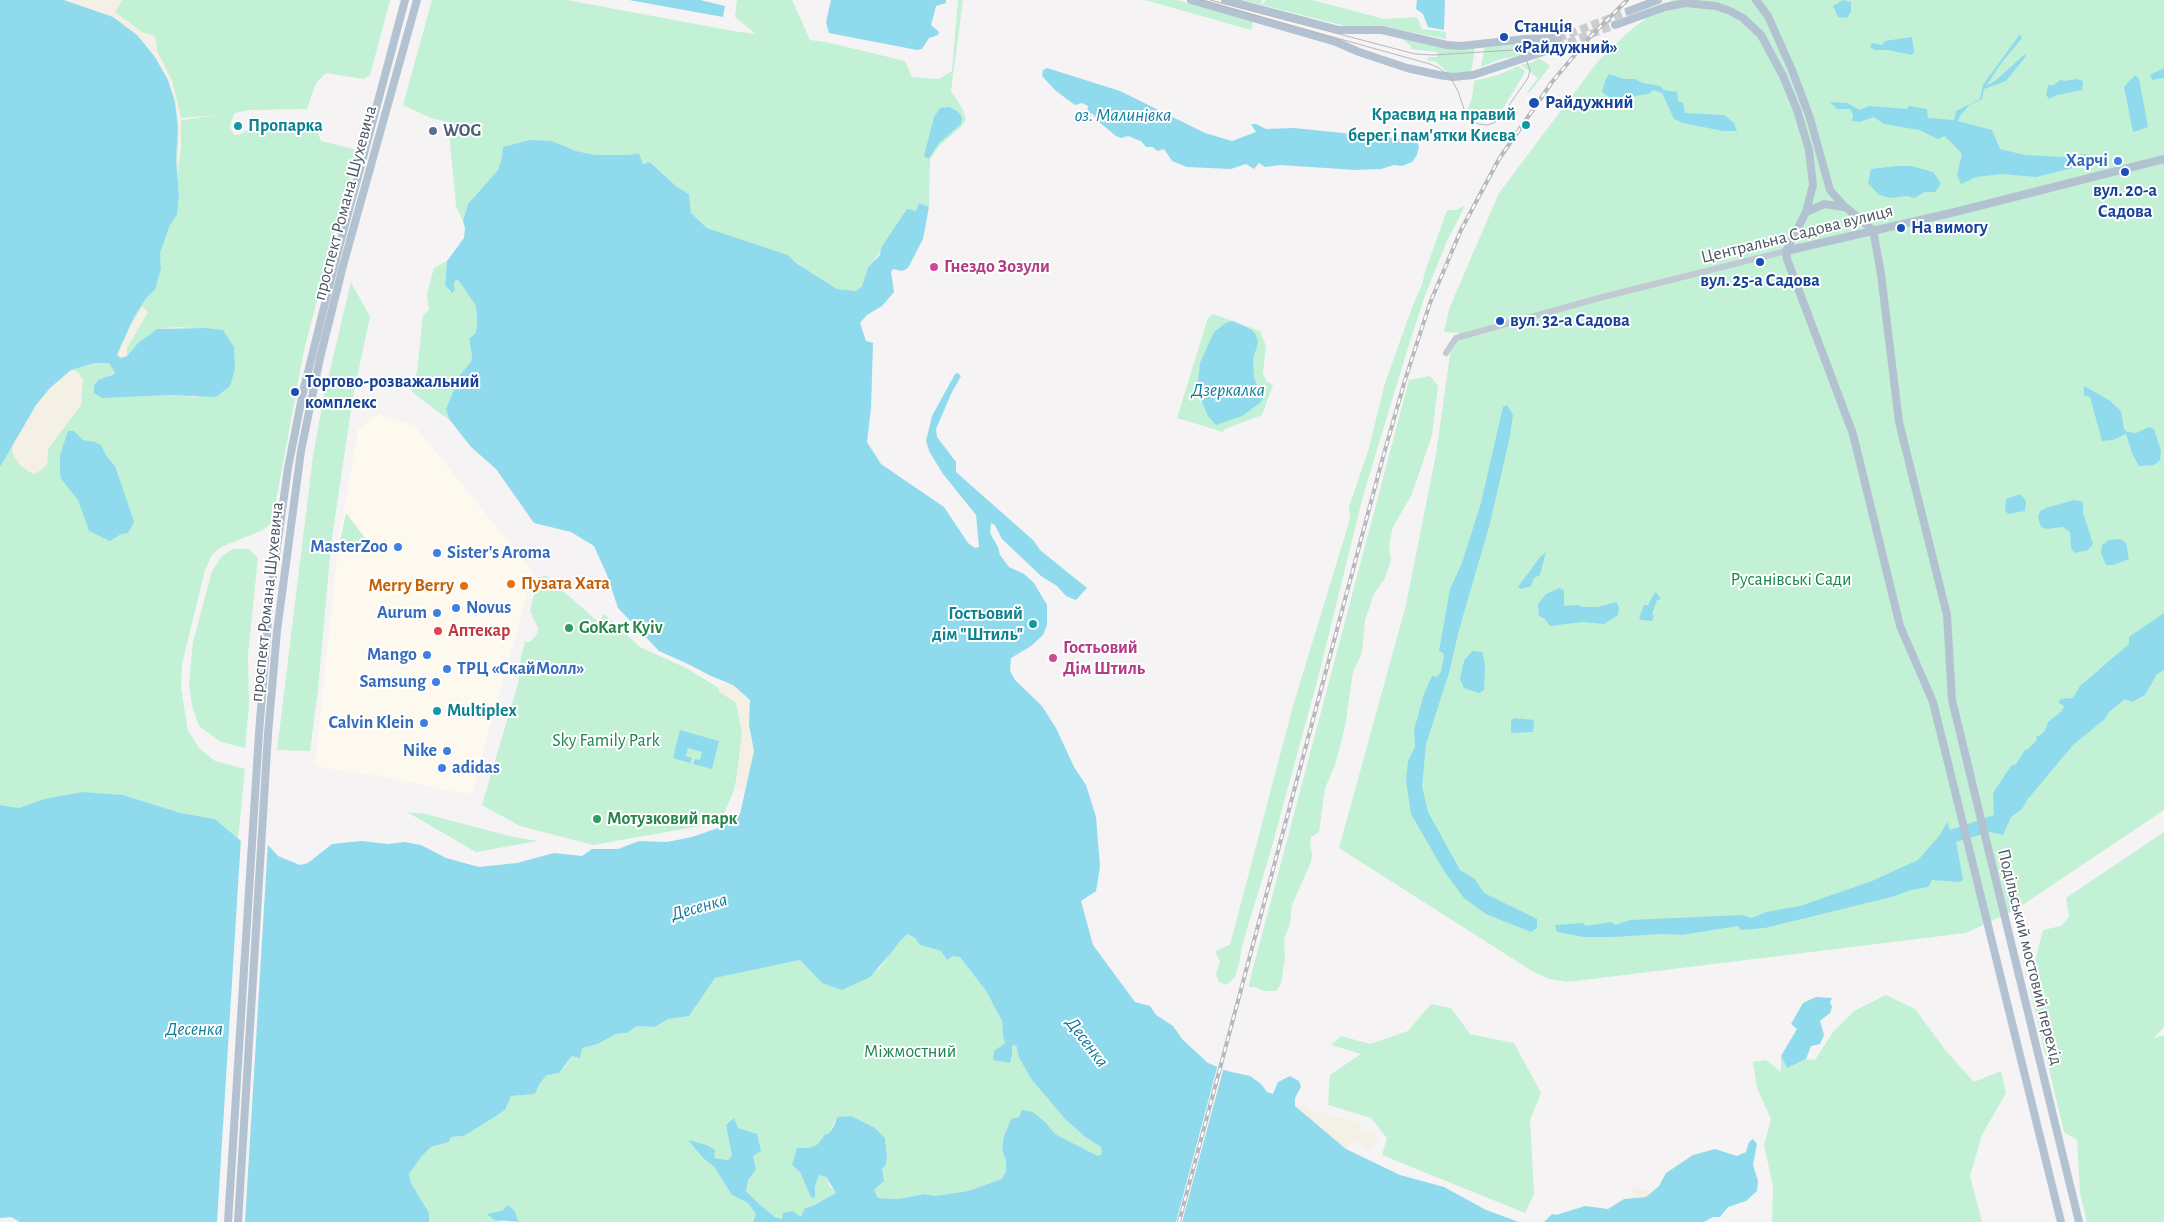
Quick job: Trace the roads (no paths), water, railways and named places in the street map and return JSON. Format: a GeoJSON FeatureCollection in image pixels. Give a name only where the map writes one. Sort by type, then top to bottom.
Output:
{"type":"FeatureCollection","features":[{"type":"Feature","properties":{"kind":"main road","name":"проспект Романа Шухевича"},"geometry":{"type":"LineString","coordinates":[[228,1222],[259,733],[270,597],[292,449],[337,255],[404,0]]}},
{"type":"Feature","properties":{"kind":"main road","name":"проспект Романа Шухевича"},"geometry":{"type":"LineString","coordinates":[[238,1222],[268,734],[277,631],[304,436],[344,262],[417,0]]}},
{"type":"Feature","properties":{"kind":"main road"},"geometry":{"type":"LineString","coordinates":[[1191,0],[1336,42],[1407,68],[1439,75],[1453,77],[1473,75],[1546,51]]}},
{"type":"Feature","properties":{"kind":"main road"},"geometry":{"type":"LineString","coordinates":[[1225,0],[1339,30],[1382,30],[1447,45],[1461,46],[1525,39],[1558,38]]}},
{"type":"Feature","properties":{"kind":"main road"},"geometry":{"type":"LineString","coordinates":[[1629,11],[1658,0]]}},
{"type":"Feature","properties":{"kind":"main road"},"geometry":{"type":"LineString","coordinates":[[1756,0],[1772,24],[1795,78],[1810,118],[1830,190],[1846,208],[1873,230]]}},
{"type":"Feature","properties":{"kind":"main road"},"geometry":{"type":"LineString","coordinates":[[1615,25],[1650,12],[1684,3],[1716,6],[1730,11],[1752,26],[1761,35],[1783,76],[1809,150],[1813,185],[1806,212],[1786,251]]}},
{"type":"Feature","properties":{"kind":"main road","name":"Центральна Садова вулиця"},"geometry":{"type":"LineString","coordinates":[[1786,251],[1959,211],[2164,159]]}},
{"type":"Feature","properties":{"kind":"main road"},"geometry":{"type":"LineString","coordinates":[[1806,212],[1824,204],[1846,208]]}},
{"type":"Feature","properties":{"kind":"main road","name":"Подільський мостовий перехід"},"geometry":{"type":"LineString","coordinates":[[1873,230],[1881,274],[1899,422],[1947,615],[1952,700],[2079,1222]]}},
{"type":"Feature","properties":{"kind":"main road","name":"Подільський мостовий перехід"},"geometry":{"type":"LineString","coordinates":[[1786,251],[1787,259],[1814,334],[1853,434],[1900,626],[1933,702],[2062,1222]]}},
{"type":"Feature","properties":{"kind":"street","name":"Центральна Садова вулиця"},"geometry":{"type":"LineString","coordinates":[[1446,352],[1456,338],[1599,298],[1786,251]]}},
{"type":"Feature","properties":{"kind":"water"},"geometry":{"type":"Polygon","coordinates":[[[0,0],[64,0],[113,17],[137,35],[155,57],[168,80],[175,102],[178,128],[176,159],[179,196],[177,215],[170,225],[160,253],[161,269],[155,290],[147,297],[134,317],[117,355],[121,358],[127,356],[138,343],[157,329],[204,328],[223,330],[234,347],[235,369],[230,386],[216,397],[167,395],[102,398],[94,393],[94,386],[98,380],[115,373],[109,363],[95,363],[71,370],[50,388],[36,405],[0,467],[0,0]]]}},
{"type":"Feature","properties":{"kind":"water"},"geometry":{"type":"Polygon","coordinates":[[[629,0],[700,0],[725,6],[723,17],[629,0]]]}},
{"type":"Feature","properties":{"kind":"water"},"geometry":{"type":"Polygon","coordinates":[[[831,0],[946,0],[946,3],[936,6],[931,25],[939,32],[938,35],[929,38],[922,49],[917,50],[829,33],[826,22],[831,0]]]}},
{"type":"Feature","properties":{"kind":"water"},"geometry":{"type":"Polygon","coordinates":[[[1417,0],[1445,0],[1444,30],[1428,27],[1423,14],[1416,9],[1417,0]]]}},
{"type":"Feature","properties":{"kind":"water"},"geometry":{"type":"Polygon","coordinates":[[[1843,0],[1851,2],[1851,12],[1847,18],[1838,17],[1833,6],[1843,0]]]}},
{"type":"Feature","properties":{"kind":"water"},"geometry":{"type":"Polygon","coordinates":[[[2020,34],[2022,38],[2002,62],[1986,86],[1995,81],[2025,54],[2026,56],[2006,81],[1984,89],[1982,99],[1969,105],[1958,121],[1992,130],[2000,149],[2025,155],[2060,157],[2086,154],[2085,165],[2036,177],[2003,174],[1976,177],[1961,184],[1957,175],[1962,154],[1945,136],[1938,139],[1919,130],[1884,124],[1874,117],[1860,122],[1852,121],[1853,115],[1850,109],[1837,109],[1830,102],[1847,103],[1860,110],[1869,106],[1907,109],[1909,106],[1927,109],[1928,118],[1954,120],[1956,111],[1980,99],[1983,85],[2020,34]]]}},
{"type":"Feature","properties":{"kind":"water"},"geometry":{"type":"Polygon","coordinates":[[[1912,37],[1914,52],[1912,55],[1888,50],[1875,50],[1870,47],[1872,43],[1882,45],[1885,41],[1912,37]]]}},
{"type":"Feature","properties":{"kind":"water","name":"оз. Малинівка"},"geometry":{"type":"Polygon","coordinates":[[[1047,68],[1120,91],[1205,133],[1232,141],[1256,132],[1251,124],[1256,124],[1266,129],[1294,128],[1411,140],[1416,141],[1419,146],[1417,155],[1412,162],[1402,166],[1394,165],[1381,169],[1356,170],[1280,165],[1265,167],[1259,163],[1254,169],[1246,164],[1231,169],[1187,167],[1172,161],[1164,149],[1157,151],[1153,147],[1146,147],[1141,141],[1128,136],[1121,138],[1116,136],[1099,122],[1092,113],[1087,116],[1088,106],[1082,103],[1075,105],[1056,91],[1042,76],[1043,70],[1047,68]]]}},
{"type":"Feature","properties":{"kind":"water"},"geometry":{"type":"Polygon","coordinates":[[[2164,68],[2164,78],[2152,80],[2150,75],[2164,68]]]}},
{"type":"Feature","properties":{"kind":"water"},"geometry":{"type":"Polygon","coordinates":[[[1609,74],[1624,79],[1635,79],[1643,83],[1660,86],[1664,90],[1677,92],[1678,101],[1683,103],[1685,113],[1724,115],[1734,123],[1737,131],[1723,131],[1683,123],[1674,119],[1662,93],[1654,90],[1648,94],[1610,98],[1602,92],[1609,74]]]}},
{"type":"Feature","properties":{"kind":"water"},"geometry":{"type":"Polygon","coordinates":[[[2135,75],[2139,79],[2148,127],[2133,132],[2124,87],[2135,75]]]}},
{"type":"Feature","properties":{"kind":"water"},"geometry":{"type":"Polygon","coordinates":[[[2077,79],[2083,81],[2082,90],[2057,95],[2049,99],[2046,95],[2048,85],[2054,85],[2060,80],[2077,79]]]}},
{"type":"Feature","properties":{"kind":"water"},"geometry":{"type":"Polygon","coordinates":[[[949,107],[957,111],[962,117],[961,124],[939,143],[929,158],[926,158],[924,156],[934,117],[940,108],[949,107]]]}},
{"type":"Feature","properties":{"kind":"water","name":"Десенка"},"geometry":{"type":"Polygon","coordinates":[[[530,140],[552,141],[576,151],[595,155],[629,155],[639,153],[643,164],[650,162],[677,187],[689,194],[691,213],[707,228],[788,255],[796,263],[837,289],[856,291],[862,286],[868,267],[880,255],[881,248],[907,209],[916,211],[919,203],[929,207],[923,239],[908,268],[902,271],[893,269],[891,272],[894,292],[882,306],[867,315],[860,323],[866,341],[873,343],[871,408],[867,442],[881,464],[944,507],[968,543],[975,548],[979,547],[976,515],[943,474],[929,451],[926,441],[932,416],[955,374],[958,373],[961,376],[936,429],[937,437],[956,462],[956,472],[1034,541],[1040,550],[1087,588],[1076,600],[1066,596],[1057,586],[1041,576],[1002,539],[995,525],[991,523],[990,533],[1000,555],[1009,567],[1024,574],[1034,583],[1047,605],[1047,625],[1043,635],[1031,646],[1011,658],[1010,671],[1015,680],[1042,706],[1056,728],[1074,767],[1086,785],[1096,817],[1100,867],[1096,891],[1081,901],[1093,945],[1135,1002],[1150,1006],[1156,1015],[1173,1026],[1183,1040],[1208,1063],[1227,1071],[1250,1076],[1261,1084],[1267,1092],[1273,1094],[1278,1082],[1290,1076],[1299,1081],[1301,1087],[1295,1098],[1295,1106],[1346,1149],[1400,1175],[1444,1187],[1486,1210],[1519,1222],[753,1222],[756,1214],[748,1203],[732,1195],[714,1167],[703,1158],[688,1140],[707,1145],[715,1150],[714,1158],[728,1160],[732,1156],[726,1125],[734,1118],[738,1128],[757,1134],[761,1151],[753,1156],[756,1170],[748,1180],[746,1191],[775,1217],[782,1219],[783,1213],[792,1211],[801,1217],[805,1208],[811,1207],[836,1193],[826,1177],[819,1175],[815,1186],[815,1198],[811,1197],[800,1172],[792,1165],[797,1148],[810,1148],[818,1144],[834,1126],[837,1117],[851,1116],[875,1128],[885,1138],[887,1155],[886,1165],[882,1169],[884,1181],[874,1190],[878,1198],[898,1199],[925,1194],[935,1196],[968,1191],[1002,1179],[1006,1171],[1006,1160],[1002,1150],[1004,1136],[1011,1119],[1019,1117],[1022,1110],[1033,1112],[1055,1134],[1098,1156],[1102,1154],[1101,1147],[1084,1136],[1065,1119],[1032,1080],[1019,1058],[1016,1045],[1012,1046],[1010,1063],[993,1060],[994,1051],[1005,1043],[1002,1021],[986,991],[960,957],[953,956],[947,960],[941,951],[920,945],[915,938],[908,934],[870,977],[842,990],[822,983],[800,960],[715,978],[689,1016],[668,1019],[655,1027],[637,1026],[627,1033],[616,1034],[598,1044],[582,1048],[580,1058],[572,1056],[559,1073],[547,1075],[540,1083],[535,1094],[511,1096],[505,1110],[464,1136],[451,1137],[449,1142],[431,1147],[422,1156],[409,1174],[411,1183],[429,1213],[429,1222],[20,1222],[11,1217],[0,1218],[0,805],[19,808],[44,799],[83,792],[123,795],[181,813],[215,819],[241,841],[267,844],[278,856],[300,865],[308,863],[332,844],[361,841],[388,844],[404,842],[421,845],[446,858],[479,867],[517,863],[554,853],[582,856],[592,849],[618,849],[639,841],[667,842],[692,837],[718,828],[740,814],[754,751],[749,725],[750,700],[733,685],[659,651],[618,608],[607,575],[594,546],[571,532],[534,523],[496,469],[471,447],[449,419],[446,409],[460,375],[471,362],[472,356],[469,339],[476,333],[477,321],[476,306],[459,281],[456,280],[454,283],[455,290],[452,293],[445,285],[447,261],[464,238],[465,228],[463,221],[468,204],[498,170],[503,147],[530,140]]]}},
{"type":"Feature","properties":{"kind":"water"},"geometry":{"type":"Polygon","coordinates":[[[1911,166],[1933,172],[1941,184],[1935,192],[1925,192],[1914,198],[1907,196],[1890,198],[1879,195],[1868,183],[1871,169],[1911,166]]]}},
{"type":"Feature","properties":{"kind":"water","name":"Дзеркалка"},"geometry":{"type":"Polygon","coordinates":[[[1233,321],[1252,330],[1256,335],[1258,342],[1253,360],[1254,378],[1263,398],[1261,402],[1242,416],[1216,425],[1208,416],[1197,390],[1200,363],[1214,332],[1226,323],[1233,321]]]}},
{"type":"Feature","properties":{"kind":"water"},"geometry":{"type":"Polygon","coordinates":[[[2084,386],[2109,400],[2121,411],[2124,429],[2127,432],[2136,433],[2149,427],[2154,429],[2161,451],[2160,460],[2154,465],[2139,466],[2132,453],[2126,434],[2113,440],[2102,441],[2090,397],[2084,395],[2084,386]]]}},
{"type":"Feature","properties":{"kind":"water"},"geometry":{"type":"Polygon","coordinates":[[[1507,405],[1513,415],[1510,436],[1490,523],[1459,630],[1449,673],[1426,744],[1422,786],[1428,812],[1460,870],[1475,879],[1484,893],[1537,919],[1537,928],[1531,932],[1486,914],[1464,898],[1444,871],[1411,814],[1406,781],[1408,761],[1415,747],[1414,730],[1424,694],[1432,676],[1437,677],[1441,672],[1444,656],[1439,651],[1450,589],[1462,563],[1481,503],[1503,407],[1507,405]]]}},
{"type":"Feature","properties":{"kind":"water"},"geometry":{"type":"Polygon","coordinates":[[[68,431],[74,431],[83,440],[101,445],[107,457],[115,466],[134,522],[128,533],[121,534],[110,541],[89,531],[78,500],[61,479],[60,455],[68,431]]]}},
{"type":"Feature","properties":{"kind":"water"},"geometry":{"type":"Polygon","coordinates":[[[2020,494],[2026,501],[2025,511],[2008,514],[2005,510],[2006,499],[2020,494]]]}},
{"type":"Feature","properties":{"kind":"water"},"geometry":{"type":"Polygon","coordinates":[[[2074,500],[2083,502],[2083,513],[2093,544],[2088,550],[2075,553],[2071,548],[2070,532],[2063,527],[2047,529],[2041,527],[2038,517],[2040,511],[2046,508],[2074,500]]]}},
{"type":"Feature","properties":{"kind":"water"},"geometry":{"type":"Polygon","coordinates":[[[2121,539],[2126,543],[2129,559],[2113,565],[2106,565],[2101,553],[2102,545],[2109,540],[2121,539]]]}},
{"type":"Feature","properties":{"kind":"water"},"geometry":{"type":"Polygon","coordinates":[[[1546,552],[1540,575],[1534,578],[1531,586],[1521,589],[1518,587],[1540,557],[1546,552]]]}},
{"type":"Feature","properties":{"kind":"water"},"geometry":{"type":"Polygon","coordinates":[[[1559,588],[1564,590],[1564,606],[1598,607],[1616,602],[1619,607],[1618,615],[1604,624],[1583,622],[1550,626],[1545,619],[1539,616],[1538,604],[1546,594],[1559,588]]]}},
{"type":"Feature","properties":{"kind":"water"},"geometry":{"type":"Polygon","coordinates":[[[1656,592],[1661,599],[1657,600],[1652,614],[1654,616],[1652,621],[1639,619],[1644,605],[1648,605],[1656,592]]]}},
{"type":"Feature","properties":{"kind":"water"},"geometry":{"type":"Polygon","coordinates":[[[2164,613],[2164,670],[2157,674],[2145,695],[2132,702],[2125,699],[2109,712],[2105,719],[2073,745],[2027,800],[2022,809],[2011,817],[2003,835],[1990,832],[1956,842],[1963,880],[1960,882],[1932,880],[1928,887],[1765,928],[1741,930],[1738,926],[1682,935],[1662,934],[1613,937],[1584,937],[1557,932],[1555,925],[1583,923],[1586,926],[1611,922],[1615,925],[1630,920],[1742,915],[1752,918],[1766,912],[1800,906],[1872,881],[1918,860],[1940,835],[1947,822],[1950,830],[1994,815],[1993,793],[2011,766],[2016,764],[2025,750],[2037,740],[2036,736],[2045,731],[2048,722],[2062,711],[2064,706],[2059,703],[2060,699],[2073,698],[2080,686],[2129,644],[2129,637],[2164,613]]]}},
{"type":"Feature","properties":{"kind":"water"},"geometry":{"type":"Polygon","coordinates":[[[1472,651],[1482,652],[1485,664],[1484,690],[1479,693],[1464,688],[1460,679],[1464,661],[1472,651]]]}},
{"type":"Feature","properties":{"kind":"water"},"geometry":{"type":"Polygon","coordinates":[[[1514,718],[1534,720],[1533,732],[1511,733],[1511,721],[1514,718]]]}},
{"type":"Feature","properties":{"kind":"water"},"geometry":{"type":"Polygon","coordinates":[[[680,730],[719,741],[712,769],[693,764],[695,759],[700,760],[702,752],[688,748],[686,756],[692,758],[690,763],[673,758],[680,730]]]}},
{"type":"Feature","properties":{"kind":"water"},"geometry":{"type":"Polygon","coordinates":[[[1816,997],[1832,998],[1830,1013],[1820,1021],[1824,1035],[1820,1044],[1811,1046],[1806,1059],[1787,1068],[1781,1056],[1797,1029],[1791,1024],[1803,1003],[1816,997]]]}},
{"type":"Feature","properties":{"kind":"water"},"geometry":{"type":"Polygon","coordinates":[[[1753,1139],[1757,1144],[1753,1165],[1758,1181],[1757,1191],[1746,1201],[1728,1207],[1720,1217],[1713,1217],[1704,1222],[1544,1222],[1552,1214],[1556,1215],[1585,1206],[1608,1209],[1624,1199],[1646,1197],[1659,1186],[1666,1173],[1693,1155],[1715,1149],[1737,1156],[1746,1152],[1749,1142],[1753,1139]]]}},
{"type":"Feature","properties":{"kind":"water"},"geometry":{"type":"Polygon","coordinates":[[[508,1205],[515,1211],[518,1221],[521,1222],[494,1220],[487,1214],[502,1211],[508,1205]]]}},
{"type":"Feature","properties":{"kind":"tunnel"},"geometry":{"type":"LineString","coordinates":[[1558,38],[1629,11]]}},
{"type":"Feature","properties":{"kind":"tunnel"},"geometry":{"type":"LineString","coordinates":[[1546,51],[1615,25]]}},
{"type":"Feature","properties":{"kind":"tram line"},"geometry":{"type":"LineString","coordinates":[[1200,0],[1439,68],[1450,77],[1458,91],[1466,115],[1478,124],[1488,125],[1498,121],[1528,78],[1530,70],[1526,59],[1514,50],[1433,55],[1415,54],[1210,0]]}},
{"type":"Feature","properties":{"kind":"railway"},"geometry":{"type":"LineString","coordinates":[[1179,1222],[1383,457],[1430,303],[1461,230],[1499,159],[1552,82],[1589,38],[1627,0]]}},
{"type":"Feature","properties":{"kind":"place","name":"Станція «Райдужний»"},"geometry":{"type":"Point","coordinates":[1504,37]}},
{"type":"Feature","properties":{"kind":"place","name":"Райдужний"},"geometry":{"type":"Point","coordinates":[1534,103]}},
{"type":"Feature","properties":{"kind":"place","name":"Краєвид на правий берег і пам'ятки Києва"},"geometry":{"type":"Point","coordinates":[1526,125]}},
{"type":"Feature","properties":{"kind":"place","name":"Пропарка"},"geometry":{"type":"Point","coordinates":[238,126]}},
{"type":"Feature","properties":{"kind":"place","name":"WOG"},"geometry":{"type":"Point","coordinates":[433,131]}},
{"type":"Feature","properties":{"kind":"place","name":"Харчі"},"geometry":{"type":"Point","coordinates":[2118,161]}},
{"type":"Feature","properties":{"kind":"place","name":"вул. 20-а Садова"},"geometry":{"type":"Point","coordinates":[2125,172]}},
{"type":"Feature","properties":{"kind":"place","name":"На вимогу"},"geometry":{"type":"Point","coordinates":[1901,228]}},
{"type":"Feature","properties":{"kind":"place","name":"вул. 25-а Садова"},"geometry":{"type":"Point","coordinates":[1760,262]}},
{"type":"Feature","properties":{"kind":"place","name":"Гнездо Зозули"},"geometry":{"type":"Point","coordinates":[934,267]}},
{"type":"Feature","properties":{"kind":"place","name":"вул. 32-а Садова"},"geometry":{"type":"Point","coordinates":[1500,321]}},
{"type":"Feature","properties":{"kind":"place","name":"Торгово-розважальний комплекс"},"geometry":{"type":"Point","coordinates":[295,392]}},
{"type":"Feature","properties":{"kind":"place","name":"MasterZoo"},"geometry":{"type":"Point","coordinates":[398,547]}},
{"type":"Feature","properties":{"kind":"place","name":"Sister's Aroma"},"geometry":{"type":"Point","coordinates":[437,553]}},
{"type":"Feature","properties":{"kind":"place","name":"Пузата Хата"},"geometry":{"type":"Point","coordinates":[511,584]}},
{"type":"Feature","properties":{"kind":"place","name":"Merry Berry"},"geometry":{"type":"Point","coordinates":[464,586]}},
{"type":"Feature","properties":{"kind":"place","name":"Novus"},"geometry":{"type":"Point","coordinates":[456,608]}},
{"type":"Feature","properties":{"kind":"place","name":"Aurum"},"geometry":{"type":"Point","coordinates":[437,613]}},
{"type":"Feature","properties":{"kind":"place","name":"Гостьовий дім \"Штиль\""},"geometry":{"type":"Point","coordinates":[1033,624]}},
{"type":"Feature","properties":{"kind":"place","name":"GoKart Kyiv"},"geometry":{"type":"Point","coordinates":[569,628]}},
{"type":"Feature","properties":{"kind":"place","name":"Аптекар"},"geometry":{"type":"Point","coordinates":[438,631]}},
{"type":"Feature","properties":{"kind":"place","name":"Mango"},"geometry":{"type":"Point","coordinates":[427,655]}},
{"type":"Feature","properties":{"kind":"place","name":"Гостьовий Дім Штиль"},"geometry":{"type":"Point","coordinates":[1053,658]}},
{"type":"Feature","properties":{"kind":"place","name":"ТРЦ «СкайМолл»"},"geometry":{"type":"Point","coordinates":[447,669]}},
{"type":"Feature","properties":{"kind":"place","name":"Samsung"},"geometry":{"type":"Point","coordinates":[436,682]}},
{"type":"Feature","properties":{"kind":"place","name":"Multiplex"},"geometry":{"type":"Point","coordinates":[437,711]}},
{"type":"Feature","properties":{"kind":"place","name":"Calvin Klein"},"geometry":{"type":"Point","coordinates":[424,723]}},
{"type":"Feature","properties":{"kind":"place","name":"Nike"},"geometry":{"type":"Point","coordinates":[447,751]}},
{"type":"Feature","properties":{"kind":"place","name":"adidas"},"geometry":{"type":"Point","coordinates":[442,768]}},
{"type":"Feature","properties":{"kind":"place","name":"Мотузковий парк"},"geometry":{"type":"Point","coordinates":[597,819]}},
{"type":"Feature","properties":{"kind":"park label","name":"Русанівські Сади"},"geometry":{"type":"Point","coordinates":[1791,580]}},
{"type":"Feature","properties":{"kind":"park label","name":"Sky Family Park"},"geometry":{"type":"Point","coordinates":[606,741]}},
{"type":"Feature","properties":{"kind":"park label","name":"Міжмостний"},"geometry":{"type":"Point","coordinates":[910,1052]}}]}
